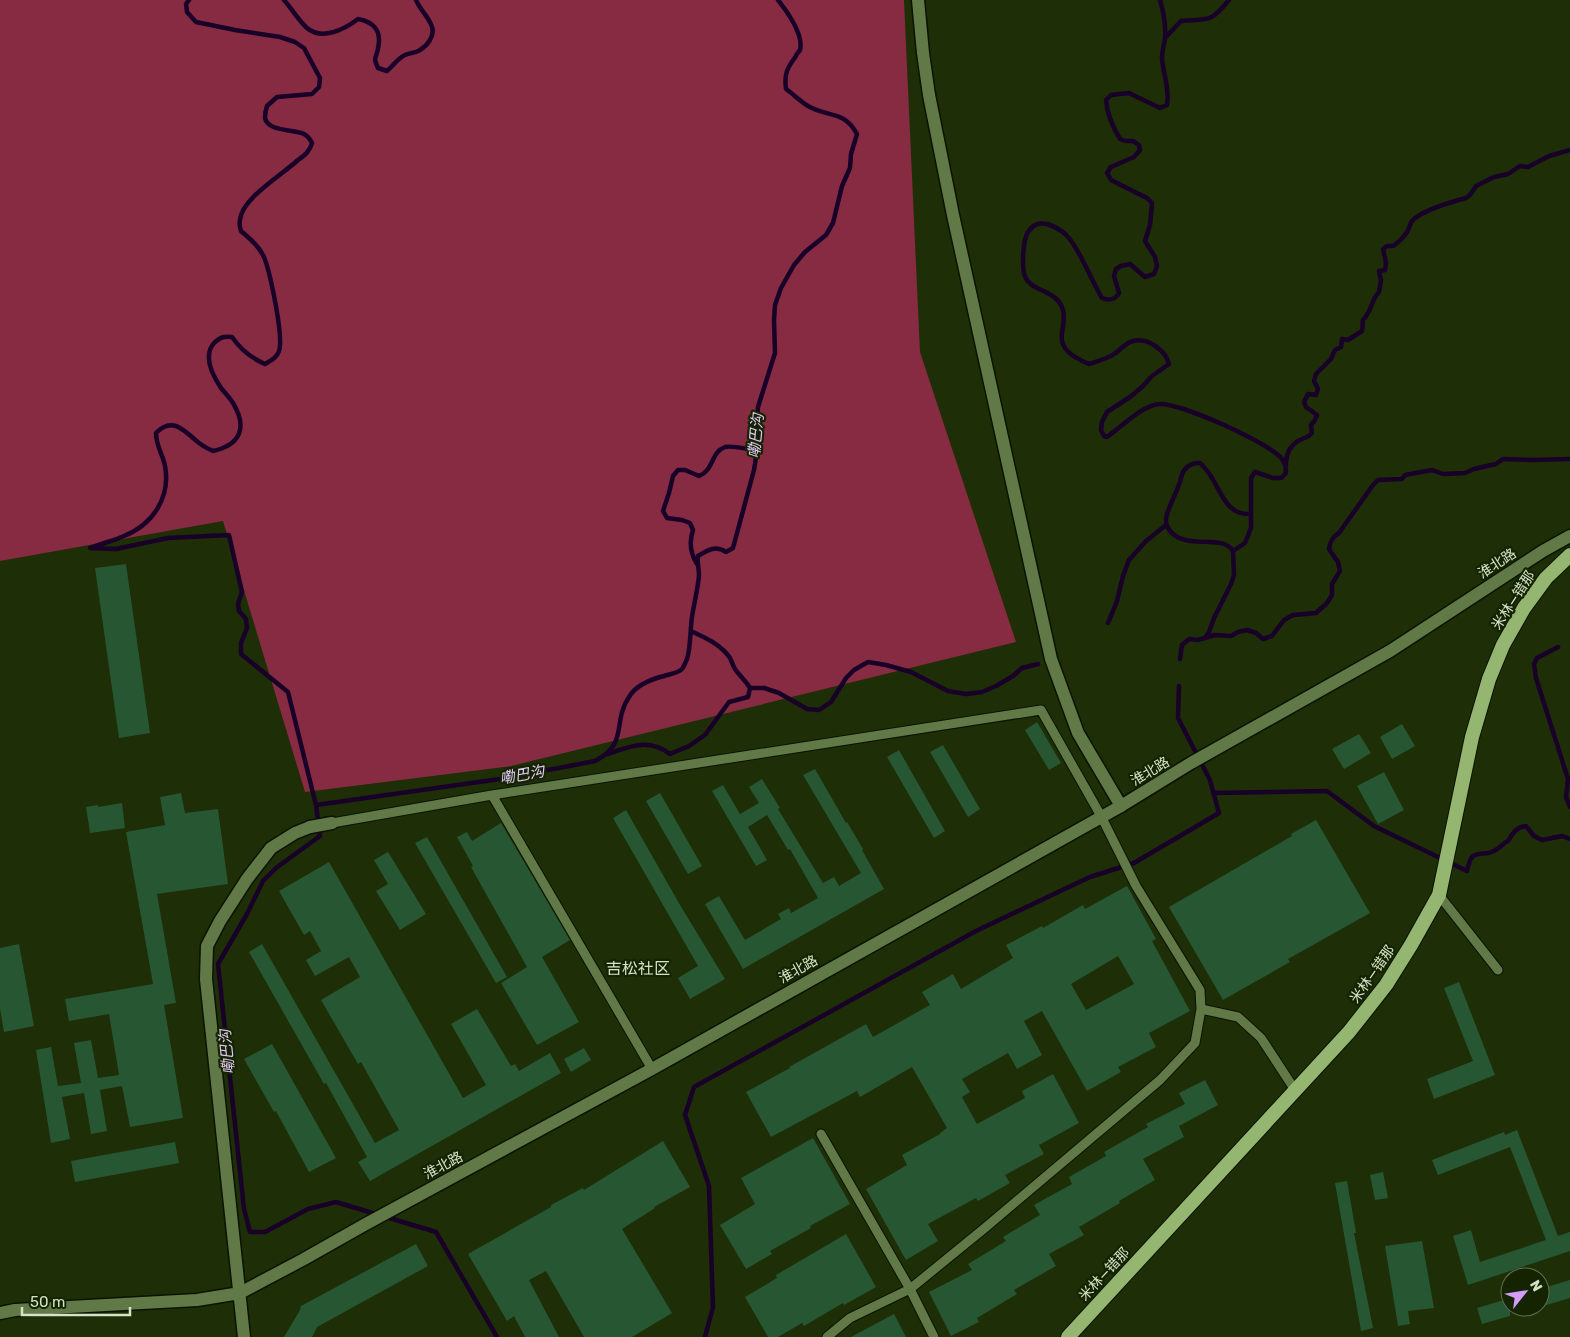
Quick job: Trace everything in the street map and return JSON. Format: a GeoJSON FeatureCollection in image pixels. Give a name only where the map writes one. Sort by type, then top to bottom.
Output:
{"type":"FeatureCollection","features":[{"type":"Feature","properties":{"kind":"highway","name":"米林—错那"},"geometry":{"type":"LineString","coordinates":[[1068,1337],[1349,1032],[1386,986],[1439,895],[1472,737],[1489,679],[1503,645],[1524,608],[1546,578],[1570,555]]}},
{"type":"Feature","properties":{"kind":"street"},"geometry":{"type":"LineString","coordinates":[[918,0],[922,52],[953,215],[1051,659],[1078,732],[1121,806]]}},
{"type":"Feature","properties":{"kind":"street","name":"淮北路"},"geometry":{"type":"LineString","coordinates":[[0,1313],[15,1310],[197,1300],[240,1293],[652,1069],[1121,806],[1211,752],[1390,651],[1543,551],[1570,536]]}},
{"type":"Feature","properties":{"kind":"street"},"geometry":{"type":"LineString","coordinates":[[244,1337],[206,979],[207,946],[247,878],[271,848],[295,833],[310,827],[332,823]]}},
{"type":"Feature","properties":{"kind":"lane"},"geometry":{"type":"LineString","coordinates":[[332,823],[492,795],[1041,710],[1101,816],[1136,886],[1200,990],[1201,1009],[1195,1043],[1160,1080],[910,1288],[850,1318],[827,1337]]}},
{"type":"Feature","properties":{"kind":"lane"},"geometry":{"type":"LineString","coordinates":[[492,795],[652,1069]]}},
{"type":"Feature","properties":{"kind":"lane"},"geometry":{"type":"LineString","coordinates":[[1439,895],[1498,970]]}},
{"type":"Feature","properties":{"kind":"lane"},"geometry":{"type":"LineString","coordinates":[[1201,1009],[1238,1017],[1261,1038],[1295,1090]]}},
{"type":"Feature","properties":{"kind":"lane"},"geometry":{"type":"LineString","coordinates":[[821,1134],[910,1288],[934,1337]]}},
{"type":"Feature","properties":{"kind":"shaded area"},"geometry":{"type":"Polygon","coordinates":[[[0,0],[904,0],[920,352],[1016,642],[511,766],[305,792],[223,521],[0,561],[0,0]]]}},
{"type":"Feature","properties":{"kind":"building"},"geometry":{"type":"Polygon","coordinates":[[[126,564],[150,733],[119,738],[95,568],[126,564]]]}},
{"type":"Feature","properties":{"kind":"building"},"geometry":{"type":"Polygon","coordinates":[[[1037,722],[1061,763],[1049,770],[1025,730],[1037,722]]]}},
{"type":"Feature","properties":{"kind":"building"},"geometry":{"type":"Polygon","coordinates":[[[1402,724],[1415,746],[1392,759],[1380,737],[1402,724]]]}},
{"type":"Feature","properties":{"kind":"building"},"geometry":{"type":"Polygon","coordinates":[[[1359,734],[1371,753],[1344,769],[1332,749],[1359,734]]]}},
{"type":"Feature","properties":{"kind":"building"},"geometry":{"type":"Polygon","coordinates":[[[943,745],[980,809],[968,817],[930,752],[943,745]]]}},
{"type":"Feature","properties":{"kind":"building"},"geometry":{"type":"Polygon","coordinates":[[[899,750],[945,831],[934,838],[887,757],[899,750]]]}},
{"type":"Feature","properties":{"kind":"building"},"geometry":{"type":"Polygon","coordinates":[[[815,769],[863,849],[884,889],[743,969],[705,904],[719,896],[745,940],[781,919],[778,914],[789,908],[791,913],[818,898],[790,849],[788,850],[767,815],[748,827],[767,860],[756,866],[712,791],[723,785],[740,814],[759,803],[749,787],[762,779],[823,883],[834,877],[839,886],[861,873],[803,775],[815,769]]]}},
{"type":"Feature","properties":{"kind":"building"},"geometry":{"type":"Polygon","coordinates":[[[1384,772],[1404,810],[1378,824],[1357,786],[1384,772]]]}},
{"type":"Feature","properties":{"kind":"building"},"geometry":{"type":"Polygon","coordinates":[[[181,793],[185,813],[218,809],[228,884],[157,894],[176,1003],[164,1005],[183,1118],[130,1127],[122,1086],[100,1090],[107,1131],[91,1134],[84,1093],[62,1097],[70,1139],[51,1143],[36,1050],[51,1047],[58,1086],[81,1083],[74,1043],[91,1040],[98,1078],[119,1075],[109,1014],[69,1021],[65,999],[153,984],[126,832],[165,825],[160,797],[181,793]]]}},
{"type":"Feature","properties":{"kind":"building"},"geometry":{"type":"Polygon","coordinates":[[[660,793],[702,866],[688,874],[646,801],[660,793]]]}},
{"type":"Feature","properties":{"kind":"building"},"geometry":{"type":"Polygon","coordinates":[[[122,803],[125,828],[90,833],[86,807],[122,803]]]}},
{"type":"Feature","properties":{"kind":"building"},"geometry":{"type":"Polygon","coordinates":[[[626,810],[725,979],[690,999],[678,978],[698,966],[613,818],[626,810]]]}},
{"type":"Feature","properties":{"kind":"building"},"geometry":{"type":"Polygon","coordinates":[[[1316,820],[1370,913],[1288,959],[1290,962],[1223,1000],[1169,907],[1292,836],[1291,834],[1316,820]]]}},
{"type":"Feature","properties":{"kind":"building"},"geometry":{"type":"Polygon","coordinates":[[[501,823],[570,940],[542,957],[579,1022],[537,1045],[501,983],[527,967],[471,867],[473,866],[457,837],[467,832],[472,841],[501,823]]]}},
{"type":"Feature","properties":{"kind":"building"},"geometry":{"type":"Polygon","coordinates":[[[427,837],[507,977],[496,983],[415,843],[427,837]]]}},
{"type":"Feature","properties":{"kind":"building"},"geometry":{"type":"Polygon","coordinates":[[[388,852],[426,914],[400,930],[376,891],[388,884],[374,860],[388,852]]]}},
{"type":"Feature","properties":{"kind":"building"},"geometry":{"type":"Polygon","coordinates":[[[329,862],[463,1098],[486,1085],[451,1024],[477,1009],[511,1066],[515,1064],[519,1071],[550,1053],[561,1073],[370,1181],[358,1162],[367,1157],[249,952],[262,944],[375,1143],[399,1130],[361,1062],[358,1064],[321,1000],[360,977],[349,957],[315,976],[306,960],[321,951],[310,931],[304,935],[279,891],[329,862]]]}},
{"type":"Feature","properties":{"kind":"building"},"geometry":{"type":"Polygon","coordinates":[[[1127,886],[1156,939],[1152,941],[1190,1011],[1149,1033],[1156,1047],[1118,1067],[1121,1072],[1087,1091],[1042,1011],[1024,1021],[1042,1055],[1017,1069],[1008,1053],[962,1079],[970,1092],[962,1097],[977,1124],[1025,1098],[1022,1091],[1053,1074],[1079,1123],[1039,1145],[1044,1154],[1005,1175],[1010,1183],[978,1201],[976,1198],[928,1224],[938,1241],[906,1260],[866,1189],[907,1165],[902,1155],[940,1134],[947,1128],[912,1067],[860,1097],[857,1091],[771,1137],[746,1092],[866,1024],[873,1037],[930,1005],[922,992],[953,974],[961,989],[1013,958],[1006,945],[1042,926],[1043,928],[1083,905],[1085,909],[1127,886]],[[1118,956],[1071,984],[1086,1010],[1134,984],[1118,956]]]}},
{"type":"Feature","properties":{"kind":"building"},"geometry":{"type":"Polygon","coordinates":[[[19,944],[34,1026],[4,1032],[0,1009],[0,948],[19,944]]]}},
{"type":"Feature","properties":{"kind":"building"},"geometry":{"type":"Polygon","coordinates":[[[1459,982],[1495,1075],[1434,1099],[1427,1079],[1473,1061],[1444,988],[1459,982]]]}},
{"type":"Feature","properties":{"kind":"building"},"geometry":{"type":"Polygon","coordinates":[[[272,1044],[336,1158],[309,1172],[276,1111],[274,1112],[244,1059],[272,1044]]]}},
{"type":"Feature","properties":{"kind":"building"},"geometry":{"type":"Polygon","coordinates":[[[584,1048],[591,1060],[571,1072],[564,1059],[584,1048]]]}},
{"type":"Feature","properties":{"kind":"building"},"geometry":{"type":"Polygon","coordinates":[[[1205,1080],[1218,1105],[1179,1126],[1184,1137],[1143,1159],[1155,1180],[1079,1227],[1084,1235],[1049,1254],[1056,1266],[1014,1290],[1017,1294],[977,1318],[979,1322],[951,1336],[929,1292],[972,1270],[968,1264],[1006,1241],[1003,1237],[1040,1215],[1034,1205],[1072,1184],[1069,1177],[1106,1156],[1104,1152],[1148,1127],[1146,1124],[1185,1104],[1179,1093],[1205,1080]]]}},
{"type":"Feature","properties":{"kind":"building"},"geometry":{"type":"Polygon","coordinates":[[[1517,1130],[1558,1236],[1570,1232],[1570,1251],[1522,1267],[1500,1267],[1500,1274],[1468,1285],[1453,1236],[1471,1230],[1480,1262],[1546,1240],[1510,1147],[1438,1175],[1432,1160],[1504,1132],[1505,1135],[1517,1130]]]}},
{"type":"Feature","properties":{"kind":"building"},"geometry":{"type":"Polygon","coordinates":[[[813,1138],[850,1204],[770,1251],[772,1254],[746,1269],[720,1225],[755,1204],[741,1178],[813,1138]]]}},
{"type":"Feature","properties":{"kind":"building"},"geometry":{"type":"Polygon","coordinates":[[[663,1141],[690,1187],[654,1207],[622,1229],[672,1313],[632,1337],[584,1337],[546,1271],[529,1280],[559,1337],[525,1337],[514,1316],[507,1321],[468,1254],[551,1207],[551,1205],[583,1188],[584,1190],[663,1141]]]}},
{"type":"Feature","properties":{"kind":"building"},"geometry":{"type":"Polygon","coordinates":[[[175,1142],[179,1163],[75,1182],[71,1161],[175,1142]]]}},
{"type":"Feature","properties":{"kind":"building"},"geometry":{"type":"Polygon","coordinates":[[[1383,1172],[1388,1198],[1375,1200],[1370,1175],[1383,1172]]]}},
{"type":"Feature","properties":{"kind":"building"},"geometry":{"type":"Polygon","coordinates":[[[1347,1181],[1356,1233],[1354,1233],[1373,1328],[1361,1331],[1335,1183],[1347,1181]]]}},
{"type":"Feature","properties":{"kind":"building"},"geometry":{"type":"Polygon","coordinates":[[[846,1234],[876,1287],[844,1305],[843,1303],[804,1326],[802,1323],[778,1337],[768,1337],[745,1297],[777,1278],[776,1275],[846,1234]]]}},
{"type":"Feature","properties":{"kind":"building"},"geometry":{"type":"Polygon","coordinates":[[[1422,1241],[1434,1308],[1408,1311],[1410,1324],[1398,1326],[1385,1246],[1422,1241]]]}},
{"type":"Feature","properties":{"kind":"building"},"geometry":{"type":"Polygon","coordinates":[[[416,1244],[428,1266],[317,1327],[312,1337],[284,1337],[301,1306],[416,1244]]]}},
{"type":"Feature","properties":{"kind":"building"},"geometry":{"type":"Polygon","coordinates":[[[1570,1280],[1570,1298],[1550,1304],[1550,1286],[1570,1280]]]}},
{"type":"Feature","properties":{"kind":"building"},"geometry":{"type":"Polygon","coordinates":[[[1500,1301],[1500,1317],[1506,1317],[1482,1324],[1477,1308],[1500,1301]]]}},
{"type":"Feature","properties":{"kind":"building"},"geometry":{"type":"Polygon","coordinates":[[[894,1314],[906,1337],[851,1337],[894,1314]]]}},
{"type":"Feature","properties":{"kind":"waterway"},"geometry":{"type":"LineString","coordinates":[[91,548],[134,531],[143,525],[157,509],[165,489],[166,478],[165,466],[156,438],[156,433],[162,428],[168,425],[179,427],[213,451],[230,444],[239,434],[240,420],[238,412],[218,383],[210,365],[209,353],[215,342],[223,337],[232,337],[247,353],[265,364],[275,357],[279,351],[280,333],[267,265],[260,249],[241,231],[240,221],[242,212],[255,195],[305,155],[312,143],[309,138],[300,132],[276,128],[267,123],[265,118],[267,106],[277,97],[312,94],[319,87],[320,78],[304,48],[295,42],[280,37],[196,22],[187,12],[186,4],[189,0]]}},
{"type":"Feature","properties":{"kind":"waterway"},"geometry":{"type":"LineString","coordinates":[[284,0],[304,25],[313,32],[326,34],[340,30],[358,19],[368,22],[378,32],[379,42],[375,60],[378,68],[387,71],[402,56],[417,52],[423,48],[431,37],[433,30],[431,23],[416,0]]}},
{"type":"Feature","properties":{"kind":"waterway","name":"嘞巴沟"},"geometry":{"type":"LineString","coordinates":[[316,805],[507,778],[595,761],[606,754],[616,740],[624,706],[632,693],[645,683],[676,672],[683,667],[689,649],[699,575],[698,556],[712,549],[726,552],[733,548],[754,470],[759,438],[758,407],[775,353],[775,305],[781,288],[794,265],[805,252],[826,235],[833,223],[842,186],[850,168],[851,154],[857,134],[847,121],[808,106],[786,89],[785,79],[787,71],[800,50],[801,44],[794,24],[778,0]]}},
{"type":"Feature","properties":{"kind":"waterway"},"geometry":{"type":"LineString","coordinates":[[1160,0],[1165,24],[1162,58],[1168,93],[1167,105],[1160,108],[1129,93],[1111,95],[1106,100],[1110,120],[1120,139],[1133,141],[1139,145],[1140,150],[1134,157],[1111,167],[1107,173],[1111,180],[1147,198],[1152,203],[1150,225],[1145,241],[1155,257],[1157,266],[1154,274],[1145,277],[1130,264],[1121,266],[1116,269],[1114,276],[1119,293],[1112,299],[1102,298],[1069,238],[1058,229],[1044,223],[1036,225],[1028,232],[1024,246],[1023,264],[1024,273],[1031,284],[1060,303],[1064,316],[1063,344],[1069,353],[1078,359],[1089,364],[1108,357],[1128,343],[1139,340],[1156,346],[1167,359],[1169,364],[1152,376],[1130,397],[1107,412],[1102,422],[1101,430],[1104,436],[1107,437],[1146,408],[1159,404],[1170,405],[1204,416],[1261,443],[1274,452],[1285,464],[1286,473],[1281,478],[1273,478],[1255,472],[1251,478],[1251,528],[1245,543],[1233,551],[1234,575],[1231,584],[1205,638],[1198,640],[1189,639],[1182,645],[1180,659]]}},
{"type":"Feature","properties":{"kind":"waterway"},"geometry":{"type":"LineString","coordinates":[[1165,38],[1181,21],[1204,19],[1213,16],[1229,0]]}},
{"type":"Feature","properties":{"kind":"waterway"},"geometry":{"type":"LineString","coordinates":[[1286,465],[1288,453],[1292,446],[1312,433],[1311,425],[1317,415],[1306,407],[1304,402],[1308,394],[1316,395],[1318,389],[1314,381],[1316,374],[1331,359],[1335,350],[1341,347],[1342,339],[1348,340],[1362,331],[1363,320],[1379,292],[1381,280],[1379,271],[1385,270],[1386,263],[1383,249],[1387,246],[1393,246],[1399,241],[1407,232],[1412,221],[1423,213],[1466,198],[1476,186],[1494,177],[1508,174],[1520,166],[1528,167],[1549,156],[1570,150]]}},
{"type":"Feature","properties":{"kind":"waterway"},"geometry":{"type":"LineString","coordinates":[[697,564],[691,547],[693,530],[690,523],[667,518],[663,511],[673,476],[678,470],[685,470],[699,476],[707,470],[720,449],[725,447],[757,450]]}},
{"type":"Feature","properties":{"kind":"waterway"},"geometry":{"type":"LineString","coordinates":[[1205,638],[1215,635],[1231,636],[1247,630],[1256,633],[1263,639],[1272,636],[1284,620],[1293,615],[1316,613],[1327,603],[1332,595],[1332,584],[1340,571],[1338,562],[1329,549],[1331,542],[1378,480],[1402,479],[1405,475],[1432,470],[1443,474],[1465,473],[1496,464],[1503,459],[1570,459]]}},
{"type":"Feature","properties":{"kind":"waterway"},"geometry":{"type":"LineString","coordinates":[[1233,551],[1228,546],[1220,543],[1185,540],[1177,537],[1170,531],[1166,524],[1166,517],[1182,474],[1191,465],[1200,463],[1213,479],[1229,506],[1235,511],[1251,514]]}},
{"type":"Feature","properties":{"kind":"waterway"},"geometry":{"type":"LineString","coordinates":[[1108,623],[1117,601],[1129,560],[1146,541],[1166,525]]}},
{"type":"Feature","properties":{"kind":"waterway","name":"嘞巴沟"},"geometry":{"type":"LineString","coordinates":[[90,548],[116,549],[168,538],[229,535],[242,592],[238,604],[239,611],[246,619],[247,628],[241,643],[241,654],[288,692],[316,805],[320,836],[276,868],[263,881],[247,914],[218,964],[244,1209],[250,1232],[265,1232],[308,1209],[336,1202],[379,1215]]}},
{"type":"Feature","properties":{"kind":"waterway"},"geometry":{"type":"LineString","coordinates":[[608,754],[639,745],[655,746],[670,754],[689,746],[705,735],[729,702],[748,697],[750,688],[735,669],[726,653],[712,642],[691,631]]}},
{"type":"Feature","properties":{"kind":"waterway"},"geometry":{"type":"LineString","coordinates":[[1558,647],[1537,658],[1534,664],[1536,678],[1568,779],[1566,797],[1570,807]]}},
{"type":"Feature","properties":{"kind":"waterway"},"geometry":{"type":"LineString","coordinates":[[750,688],[764,688],[779,693],[807,709],[819,710],[831,702],[846,678],[854,670],[868,662],[911,672],[948,691],[966,694],[982,692],[1013,676],[1022,668],[1038,664]]}},
{"type":"Feature","properties":{"kind":"waterway"},"geometry":{"type":"LineString","coordinates":[[705,1337],[713,1307],[709,1186],[685,1115],[694,1087],[976,931],[1090,877],[1134,863],[1219,813],[1210,780],[1178,718],[1179,686]]}},
{"type":"Feature","properties":{"kind":"waterway"},"geometry":{"type":"LineString","coordinates":[[1213,793],[1327,791],[1374,826],[1467,871],[1471,858],[1477,854],[1496,850],[1508,841],[1515,831],[1526,826],[1534,836],[1542,840],[1562,836],[1570,839]]}},
{"type":"Feature","properties":{"kind":"waterway","name":"嘞巴沟"},"geometry":{"type":"LineString","coordinates":[[386,1217],[436,1232],[497,1337]]}},
{"type":"Feature","properties":{"kind":"district","name":"吉松社区"},"geometry":{"type":"Point","coordinates":[638,968]}}]}
